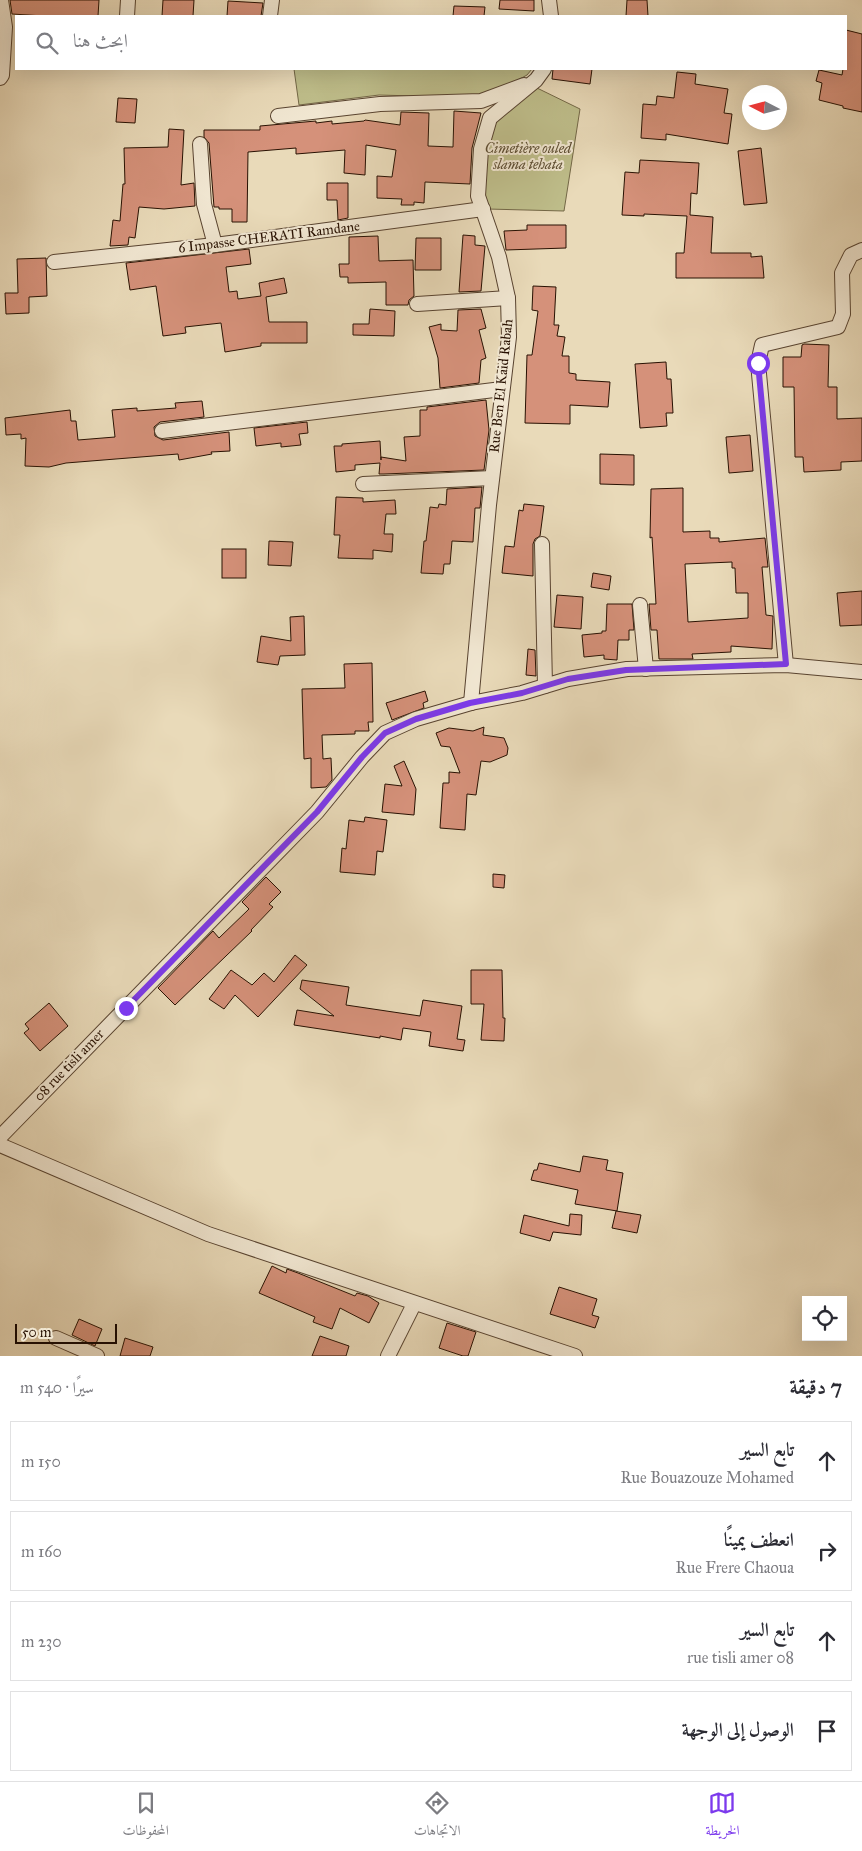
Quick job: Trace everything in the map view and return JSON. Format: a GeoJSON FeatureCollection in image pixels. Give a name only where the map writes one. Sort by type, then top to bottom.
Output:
{"type":"FeatureCollection","features":[{"type":"Feature","properties":{"kind":"street"},"geometry":{"type":"LineString","coordinates":[[0,78],[2,75],[7,17],[1,0]]}},
{"type":"Feature","properties":{"kind":"street"},"geometry":{"type":"LineString","coordinates":[[127,15],[128,0]]}},
{"type":"Feature","properties":{"kind":"street"},"geometry":{"type":"LineString","coordinates":[[270,15],[272,0]]}},
{"type":"Feature","properties":{"kind":"street"},"geometry":{"type":"LineString","coordinates":[[549,0],[551,15]]}},
{"type":"Feature","properties":{"kind":"street"},"geometry":{"type":"LineString","coordinates":[[278,116],[380,104],[481,101],[540,74]]}},
{"type":"Feature","properties":{"kind":"street","name":"Rue Ben El Kaid Rabah"},"geometry":{"type":"LineString","coordinates":[[470,703],[492,478],[509,337],[508,298],[499,257],[478,196],[481,149],[490,118],[540,74]]}},
{"type":"Feature","properties":{"kind":"street"},"geometry":{"type":"LineString","coordinates":[[200,144],[204,204],[215,245]]}},
{"type":"Feature","properties":{"kind":"street","name":"6 Impasse CHERATI Ramdane"},"geometry":{"type":"LineString","coordinates":[[54,262],[215,245],[483,209]]}},
{"type":"Feature","properties":{"kind":"street"},"geometry":{"type":"LineString","coordinates":[[786,664],[758,363],[762,345],[838,327],[843,314],[842,273],[852,255],[862,250]]}},
{"type":"Feature","properties":{"kind":"street"},"geometry":{"type":"LineString","coordinates":[[417,304],[508,298]]}},
{"type":"Feature","properties":{"kind":"street"},"geometry":{"type":"LineString","coordinates":[[162,431],[502,389]]}},
{"type":"Feature","properties":{"kind":"street"},"geometry":{"type":"LineString","coordinates":[[363,484],[492,478]]}},
{"type":"Feature","properties":{"kind":"street"},"geometry":{"type":"LineString","coordinates":[[542,544],[545,686]]}},
{"type":"Feature","properties":{"kind":"street"},"geometry":{"type":"LineString","coordinates":[[640,605],[646,669]]}},
{"type":"Feature","properties":{"kind":"street","name":"08 rue tisli amer"},"geometry":{"type":"LineString","coordinates":[[0,1137],[317,812],[362,757],[385,733],[416,719],[470,703],[522,693],[568,679],[626,670],[786,664],[862,672]]}},
{"type":"Feature","properties":{"kind":"street"},"geometry":{"type":"LineString","coordinates":[[0,1145],[208,1234],[575,1356]]}},
{"type":"Feature","properties":{"kind":"street"},"geometry":{"type":"LineString","coordinates":[[388,1356],[414,1304]]}},
{"type":"Feature","properties":{"kind":"street"},"geometry":{"type":"LineString","coordinates":[[56,1338],[97,1356]]}},
{"type":"Feature","properties":{"kind":"green space"},"geometry":{"type":"Polygon","coordinates":[[[294,70],[531,70],[527,75],[485,98],[379,95],[299,105],[294,70]]]}},
{"type":"Feature","properties":{"kind":"green space","name":"Cimetière ouled slama tehata"},"geometry":{"type":"Polygon","coordinates":[[[537,88],[580,109],[564,211],[487,209],[481,195],[492,120],[511,103],[537,88]]]}},
{"type":"Feature","properties":{"kind":"building"},"geometry":{"type":"Polygon","coordinates":[[[10,0],[99,0],[98,15],[12,14],[10,0]]]}},
{"type":"Feature","properties":{"kind":"building"},"geometry":{"type":"Polygon","coordinates":[[[163,0],[194,0],[193,15],[162,15],[163,0]]]}},
{"type":"Feature","properties":{"kind":"building"},"geometry":{"type":"Polygon","coordinates":[[[500,0],[534,0],[534,11],[499,9],[500,0]]]}},
{"type":"Feature","properties":{"kind":"building"},"geometry":{"type":"Polygon","coordinates":[[[627,0],[647,0],[648,15],[626,15],[627,0]]]}},
{"type":"Feature","properties":{"kind":"building"},"geometry":{"type":"Polygon","coordinates":[[[228,1],[263,3],[261,15],[227,15],[228,1]]]}},
{"type":"Feature","properties":{"kind":"building"},"geometry":{"type":"Polygon","coordinates":[[[454,6],[485,7],[484,15],[453,15],[454,6]]]}},
{"type":"Feature","properties":{"kind":"building"},"geometry":{"type":"Polygon","coordinates":[[[847,30],[862,34],[862,112],[819,100],[822,83],[816,81],[819,70],[842,75],[843,70],[847,70],[847,30]]]}},
{"type":"Feature","properties":{"kind":"building"},"geometry":{"type":"Polygon","coordinates":[[[553,70],[592,70],[590,84],[552,79],[553,70]]]}},
{"type":"Feature","properties":{"kind":"building"},"geometry":{"type":"Polygon","coordinates":[[[677,72],[696,74],[695,84],[728,89],[724,113],[732,114],[728,144],[666,134],[666,140],[641,138],[643,104],[656,105],[657,96],[674,98],[677,72]]]}},
{"type":"Feature","properties":{"kind":"building"},"geometry":{"type":"Polygon","coordinates":[[[118,98],[137,99],[135,123],[116,122],[118,98]]]}},
{"type":"Feature","properties":{"kind":"building"},"geometry":{"type":"Polygon","coordinates":[[[454,111],[481,113],[472,148],[470,184],[425,182],[424,203],[414,202],[414,205],[401,205],[402,199],[377,198],[377,176],[392,177],[396,150],[366,145],[365,175],[344,173],[345,150],[296,154],[296,148],[248,152],[247,222],[232,222],[232,209],[214,207],[209,143],[204,137],[204,130],[260,130],[260,126],[316,121],[316,123],[332,121],[332,124],[365,120],[400,125],[401,112],[429,113],[428,146],[453,147],[454,111]]]}},
{"type":"Feature","properties":{"kind":"building"},"geometry":{"type":"Polygon","coordinates":[[[169,129],[184,130],[181,185],[194,183],[195,206],[164,209],[139,207],[135,238],[129,237],[128,245],[110,246],[113,220],[120,221],[123,184],[125,184],[124,148],[168,147],[169,129]]]}},
{"type":"Feature","properties":{"kind":"building"},"geometry":{"type":"Polygon","coordinates":[[[761,148],[767,203],[744,205],[738,151],[761,148]]]}},
{"type":"Feature","properties":{"kind":"building"},"geometry":{"type":"Polygon","coordinates":[[[640,160],[699,163],[697,194],[691,193],[690,215],[713,217],[711,253],[751,253],[751,257],[762,256],[764,278],[676,278],[676,253],[684,253],[687,216],[622,215],[625,172],[639,173],[640,160]]]}},
{"type":"Feature","properties":{"kind":"building"},"geometry":{"type":"Polygon","coordinates":[[[327,183],[348,183],[348,218],[338,220],[337,200],[327,200],[327,183]]]}},
{"type":"Feature","properties":{"kind":"building"},"geometry":{"type":"Polygon","coordinates":[[[527,225],[566,225],[566,248],[506,250],[504,231],[527,230],[527,225]]]}},
{"type":"Feature","properties":{"kind":"building"},"geometry":{"type":"Polygon","coordinates":[[[463,235],[475,236],[475,245],[485,246],[481,291],[459,292],[463,235]]]}},
{"type":"Feature","properties":{"kind":"building"},"geometry":{"type":"Polygon","coordinates":[[[378,236],[379,261],[413,260],[414,296],[409,300],[408,305],[386,305],[386,282],[348,283],[348,277],[340,277],[339,264],[349,264],[349,237],[378,236]]]}},
{"type":"Feature","properties":{"kind":"building"},"geometry":{"type":"Polygon","coordinates":[[[416,238],[441,238],[441,270],[415,270],[416,238]]]}},
{"type":"Feature","properties":{"kind":"building"},"geometry":{"type":"Polygon","coordinates":[[[249,249],[251,264],[226,267],[229,292],[237,291],[238,299],[261,296],[259,283],[284,278],[287,293],[266,297],[269,322],[307,322],[307,343],[261,343],[261,346],[225,352],[221,323],[185,327],[186,333],[163,336],[156,286],[130,290],[126,263],[249,249]]]}},
{"type":"Feature","properties":{"kind":"building"},"geometry":{"type":"Polygon","coordinates":[[[46,258],[47,296],[29,297],[29,313],[6,314],[5,293],[18,293],[17,259],[46,258]]]}},
{"type":"Feature","properties":{"kind":"building"},"geometry":{"type":"Polygon","coordinates":[[[533,286],[556,287],[554,325],[559,325],[557,336],[565,337],[562,356],[569,356],[569,373],[576,374],[576,380],[610,382],[608,407],[570,405],[570,424],[525,423],[527,355],[532,355],[538,311],[532,310],[533,286]]]}},
{"type":"Feature","properties":{"kind":"building"},"geometry":{"type":"Polygon","coordinates":[[[370,309],[395,311],[394,336],[353,335],[353,324],[369,324],[370,309]]]}},
{"type":"Feature","properties":{"kind":"building"},"geometry":{"type":"Polygon","coordinates":[[[481,309],[486,328],[479,330],[486,358],[481,360],[479,383],[440,388],[438,358],[429,327],[441,324],[441,330],[457,331],[458,310],[481,309]]]}},
{"type":"Feature","properties":{"kind":"building"},"geometry":{"type":"Polygon","coordinates":[[[802,345],[829,345],[828,387],[837,387],[837,419],[862,418],[862,461],[841,462],[841,470],[804,472],[803,457],[795,457],[794,387],[783,387],[783,357],[801,357],[802,345]]]}},
{"type":"Feature","properties":{"kind":"building"},"geometry":{"type":"Polygon","coordinates":[[[666,362],[667,379],[671,379],[673,413],[666,413],[667,426],[640,428],[635,364],[666,362]]]}},
{"type":"Feature","properties":{"kind":"building"},"geometry":{"type":"Polygon","coordinates":[[[486,400],[489,430],[484,470],[379,474],[380,463],[355,465],[355,470],[336,472],[334,446],[380,441],[381,460],[381,457],[406,461],[404,437],[420,436],[420,410],[427,410],[427,407],[486,400]]]}},
{"type":"Feature","properties":{"kind":"building"},"geometry":{"type":"Polygon","coordinates":[[[202,401],[204,417],[160,422],[154,427],[155,436],[163,440],[229,432],[230,451],[211,452],[212,454],[179,460],[178,454],[66,463],[49,467],[25,466],[26,438],[21,439],[21,434],[6,435],[5,418],[70,410],[71,421],[76,421],[78,440],[115,437],[112,410],[137,408],[137,411],[176,408],[175,403],[202,401]]]}},
{"type":"Feature","properties":{"kind":"building"},"geometry":{"type":"Polygon","coordinates":[[[307,422],[308,433],[299,434],[301,445],[281,447],[281,443],[256,446],[254,428],[307,422]]]}},
{"type":"Feature","properties":{"kind":"building"},"geometry":{"type":"Polygon","coordinates":[[[750,435],[753,471],[729,473],[726,437],[750,435]]]}},
{"type":"Feature","properties":{"kind":"building"},"geometry":{"type":"Polygon","coordinates":[[[600,454],[634,455],[634,485],[600,484],[600,454]]]}},
{"type":"Feature","properties":{"kind":"building"},"geometry":{"type":"Polygon","coordinates":[[[482,487],[480,508],[475,508],[473,542],[452,541],[450,564],[444,564],[443,574],[421,573],[430,507],[438,508],[439,504],[446,505],[447,489],[482,487]]]}},
{"type":"Feature","properties":{"kind":"building"},"geometry":{"type":"Polygon","coordinates":[[[683,488],[683,532],[710,531],[710,538],[719,538],[719,542],[765,538],[768,567],[762,567],[766,615],[773,616],[772,649],[731,646],[731,652],[692,654],[693,659],[659,659],[657,630],[651,630],[649,604],[656,604],[652,537],[650,538],[651,489],[683,488]],[[732,562],[685,564],[688,622],[748,618],[748,593],[736,593],[735,568],[732,568],[732,562]]]}},
{"type":"Feature","properties":{"kind":"building"},"geometry":{"type":"Polygon","coordinates":[[[336,497],[363,498],[363,502],[395,500],[396,514],[386,514],[384,534],[393,534],[392,552],[373,550],[373,559],[338,558],[340,535],[334,535],[336,497]]]}},
{"type":"Feature","properties":{"kind":"building"},"geometry":{"type":"Polygon","coordinates":[[[524,504],[544,506],[540,536],[535,539],[533,544],[533,576],[502,573],[505,546],[514,547],[519,510],[523,511],[524,504]]]}},
{"type":"Feature","properties":{"kind":"building"},"geometry":{"type":"Polygon","coordinates":[[[269,541],[293,542],[291,566],[268,565],[269,541]]]}},
{"type":"Feature","properties":{"kind":"building"},"geometry":{"type":"Polygon","coordinates":[[[222,549],[246,549],[246,578],[222,578],[222,549]]]}},
{"type":"Feature","properties":{"kind":"building"},"geometry":{"type":"Polygon","coordinates":[[[593,573],[611,576],[609,590],[591,587],[593,573]]]}},
{"type":"Feature","properties":{"kind":"building"},"geometry":{"type":"Polygon","coordinates":[[[862,591],[862,625],[840,626],[837,593],[862,591]]]}},
{"type":"Feature","properties":{"kind":"building"},"geometry":{"type":"Polygon","coordinates":[[[557,595],[583,597],[581,629],[554,627],[557,595]]]}},
{"type":"Feature","properties":{"kind":"building"},"geometry":{"type":"Polygon","coordinates":[[[607,604],[632,604],[634,630],[629,630],[629,640],[618,640],[617,660],[604,659],[604,655],[584,657],[582,635],[606,631],[607,604]]]}},
{"type":"Feature","properties":{"kind":"building"},"geometry":{"type":"Polygon","coordinates":[[[304,616],[305,655],[280,656],[278,665],[257,662],[261,636],[291,641],[290,617],[304,616]]]}},
{"type":"Feature","properties":{"kind":"building"},"geometry":{"type":"Polygon","coordinates":[[[528,649],[535,650],[536,676],[526,675],[528,649]]]}},
{"type":"Feature","properties":{"kind":"building"},"geometry":{"type":"Polygon","coordinates":[[[372,663],[373,722],[368,722],[369,731],[355,731],[355,734],[322,735],[323,759],[331,758],[332,780],[326,787],[311,788],[311,758],[304,759],[302,689],[345,688],[344,664],[372,663]]]}},
{"type":"Feature","properties":{"kind":"building"},"geometry":{"type":"Polygon","coordinates":[[[425,691],[428,701],[423,703],[424,708],[392,720],[386,703],[425,691]]]}},
{"type":"Feature","properties":{"kind":"building"},"geometry":{"type":"Polygon","coordinates":[[[484,727],[483,735],[504,738],[508,748],[507,755],[490,762],[481,761],[476,795],[467,794],[465,830],[440,828],[443,783],[449,783],[449,772],[460,773],[450,747],[441,746],[436,733],[449,728],[473,731],[484,727]]]}},
{"type":"Feature","properties":{"kind":"building"},"geometry":{"type":"Polygon","coordinates":[[[404,761],[416,789],[414,815],[382,812],[385,784],[402,786],[394,766],[404,761]]]}},
{"type":"Feature","properties":{"kind":"building"},"geometry":{"type":"Polygon","coordinates":[[[365,817],[387,820],[383,852],[377,851],[375,875],[340,872],[342,848],[346,849],[349,820],[364,822],[365,817]]]}},
{"type":"Feature","properties":{"kind":"building"},"geometry":{"type":"Polygon","coordinates":[[[493,874],[505,875],[504,888],[493,887],[493,874]]]}},
{"type":"Feature","properties":{"kind":"building"},"geometry":{"type":"Polygon","coordinates":[[[266,877],[281,892],[269,904],[273,907],[252,931],[175,1005],[158,988],[213,931],[219,938],[249,909],[242,902],[266,877]]]}},
{"type":"Feature","properties":{"kind":"building"},"geometry":{"type":"Polygon","coordinates":[[[295,955],[307,965],[258,1017],[235,995],[224,1009],[209,999],[231,970],[252,985],[264,973],[274,982],[295,955]]]}},
{"type":"Feature","properties":{"kind":"building"},"geometry":{"type":"Polygon","coordinates":[[[471,970],[502,970],[503,1018],[505,1018],[504,1041],[481,1040],[484,1004],[471,1004],[471,970]]]}},
{"type":"Feature","properties":{"kind":"building"},"geometry":{"type":"Polygon","coordinates":[[[302,980],[349,987],[346,1005],[420,1016],[423,1000],[462,1006],[457,1039],[465,1040],[463,1051],[429,1046],[431,1032],[403,1028],[401,1040],[294,1025],[297,1010],[334,1016],[300,989],[302,980]]]}},
{"type":"Feature","properties":{"kind":"building"},"geometry":{"type":"Polygon","coordinates":[[[49,1003],[68,1026],[40,1051],[24,1033],[29,1029],[25,1024],[49,1003]]]}},
{"type":"Feature","properties":{"kind":"building"},"geometry":{"type":"Polygon","coordinates":[[[583,1156],[608,1160],[606,1170],[623,1173],[617,1211],[575,1204],[578,1190],[531,1180],[534,1170],[537,1170],[539,1163],[580,1172],[583,1156]]]}},
{"type":"Feature","properties":{"kind":"building"},"geometry":{"type":"Polygon","coordinates":[[[616,1211],[641,1215],[637,1233],[612,1228],[616,1211]]]}},
{"type":"Feature","properties":{"kind":"building"},"geometry":{"type":"Polygon","coordinates":[[[570,1214],[582,1215],[581,1235],[553,1232],[550,1241],[520,1233],[524,1215],[569,1226],[570,1214]]]}},
{"type":"Feature","properties":{"kind":"building"},"geometry":{"type":"Polygon","coordinates":[[[272,1266],[286,1273],[287,1269],[355,1296],[357,1293],[368,1296],[379,1303],[369,1323],[340,1308],[332,1329],[313,1322],[315,1317],[259,1293],[272,1266]]]}},
{"type":"Feature","properties":{"kind":"building"},"geometry":{"type":"Polygon","coordinates":[[[559,1287],[597,1299],[592,1315],[599,1317],[595,1328],[550,1314],[559,1287]]]}},
{"type":"Feature","properties":{"kind":"building"},"geometry":{"type":"Polygon","coordinates":[[[79,1319],[102,1329],[95,1346],[72,1335],[79,1319]]]}},
{"type":"Feature","properties":{"kind":"building"},"geometry":{"type":"Polygon","coordinates":[[[447,1323],[476,1332],[468,1356],[439,1348],[447,1323]]]}},
{"type":"Feature","properties":{"kind":"building"},"geometry":{"type":"Polygon","coordinates":[[[320,1336],[349,1346],[346,1356],[312,1356],[320,1336]]]}},
{"type":"Feature","properties":{"kind":"building"},"geometry":{"type":"Polygon","coordinates":[[[125,1338],[153,1347],[150,1356],[120,1356],[125,1338]]]}},
{"type":"Feature","properties":{"kind":"route"},"geometry":{"type":"LineString","coordinates":[[126,1008],[317,812],[362,757],[385,733],[416,719],[470,703],[522,693],[568,679],[626,670],[786,664],[758,363]]}}]}
